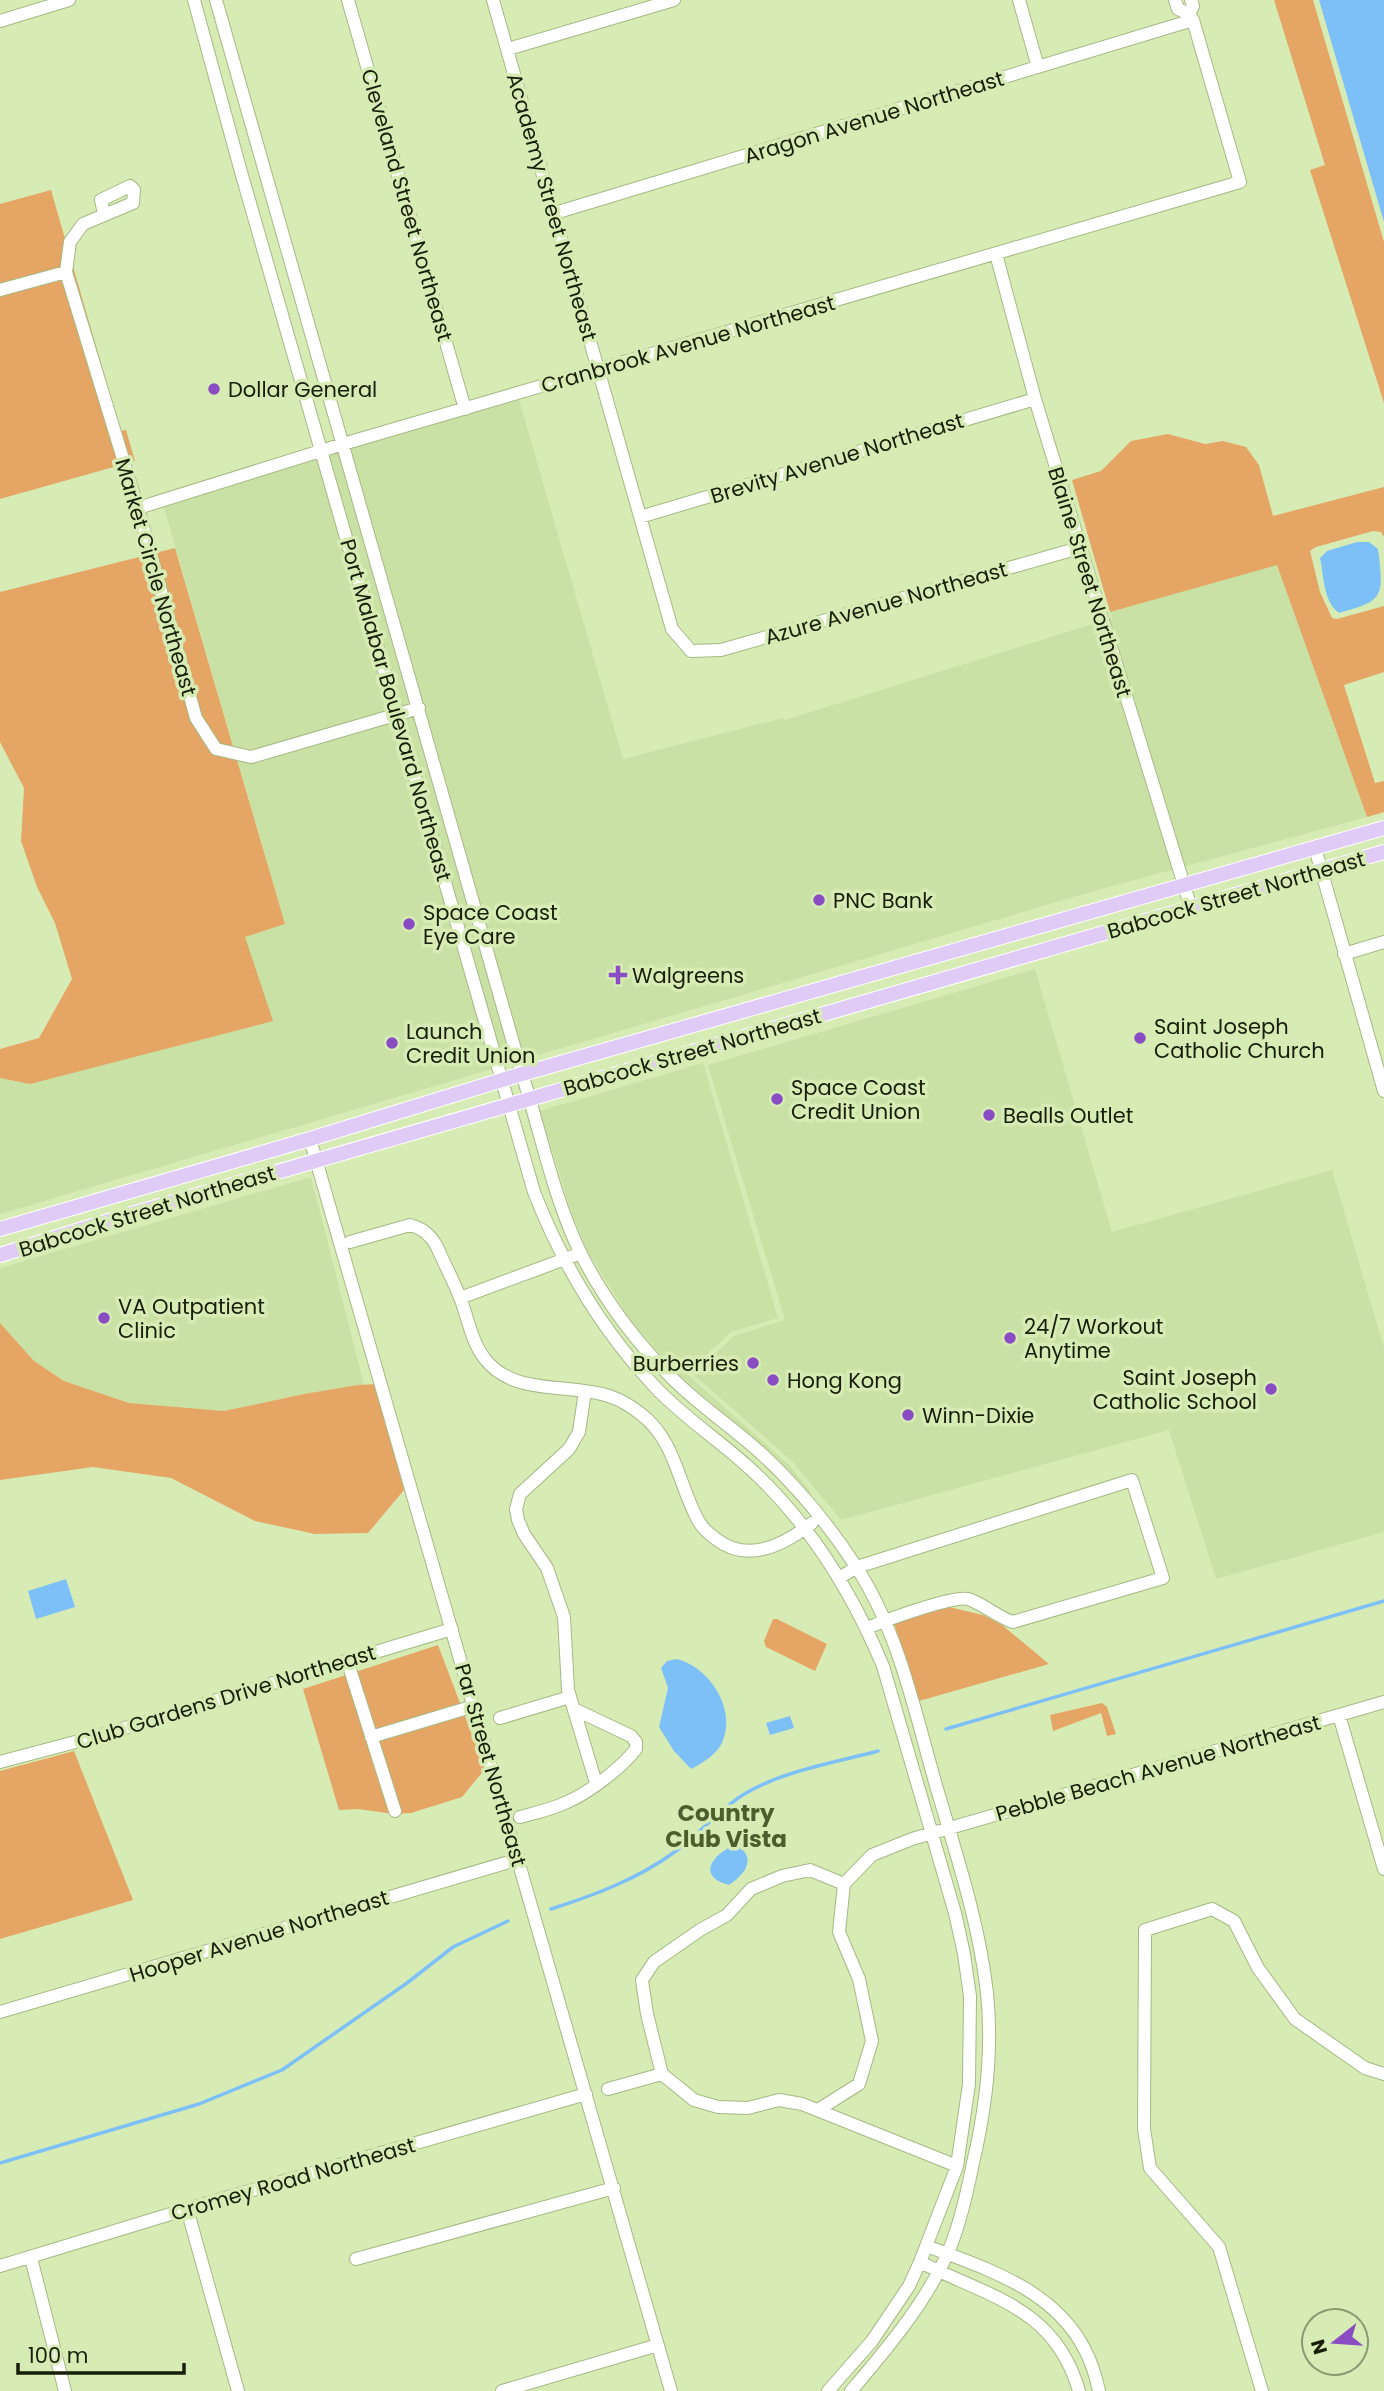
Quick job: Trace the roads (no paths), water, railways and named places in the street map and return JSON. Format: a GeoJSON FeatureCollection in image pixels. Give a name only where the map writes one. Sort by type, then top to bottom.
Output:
{"type":"FeatureCollection","features":[{"type":"Feature","properties":{"kind":"main road","name":"Babcock Street Northeast"},"geometry":{"type":"LineString","coordinates":[[0,1229],[522,1074],[1384,828]]}},
{"type":"Feature","properties":{"kind":"main road","name":"Babcock Street Northeast"},"geometry":{"type":"LineString","coordinates":[[0,1255],[1384,852]]}},
{"type":"Feature","properties":{"kind":"street"},"geometry":{"type":"LineString","coordinates":[[0,21],[69,0]]}},
{"type":"Feature","properties":{"kind":"street","name":"Port Malabar Boulevard Northeast"},"geometry":{"type":"LineString","coordinates":[[194,0],[534,1192],[564,1260],[610,1334],[658,1390],[778,1495],[806,1528],[839,1578],[867,1628],[886,1676],[955,1913],[970,1996],[969,2084],[957,2166],[909,2286],[873,2341],[828,2391]]}},
{"type":"Feature","properties":{"kind":"street","name":"Port Malabar Boulevard Northeast"},"geometry":{"type":"LineString","coordinates":[[216,0],[522,1074],[566,1217],[598,1284],[625,1323],[673,1378],[762,1454],[792,1484],[820,1516],[857,1567],[886,1620],[949,1829],[980,1948],[987,1995],[987,2085],[980,2133],[948,2254],[927,2292],[886,2349],[851,2391]]}},
{"type":"Feature","properties":{"kind":"street","name":"Cleveland Street Northeast"},"geometry":{"type":"LineString","coordinates":[[348,0],[465,409]]}},
{"type":"Feature","properties":{"kind":"street","name":"Academy Street Northeast"},"geometry":{"type":"LineString","coordinates":[[493,0],[671,629],[691,651]]}},
{"type":"Feature","properties":{"kind":"street"},"geometry":{"type":"LineString","coordinates":[[508,49],[671,0]]}},
{"type":"Feature","properties":{"kind":"street"},"geometry":{"type":"LineString","coordinates":[[1019,0],[1038,67]]}},
{"type":"Feature","properties":{"kind":"street"},"geometry":{"type":"LineString","coordinates":[[1175,0],[1178,9],[1191,17],[1191,0]]}},
{"type":"Feature","properties":{"kind":"street","name":"Cranbrook Avenue Northeast"},"geometry":{"type":"LineString","coordinates":[[138,508],[322,450],[1240,182],[1191,17]]}},
{"type":"Feature","properties":{"kind":"street","name":"Aragon Avenue Northeast"},"geometry":{"type":"LineString","coordinates":[[555,213],[1038,67],[1191,17]]}},
{"type":"Feature","properties":{"kind":"street"},"geometry":{"type":"LineString","coordinates":[[241,172],[263,166]]}},
{"type":"Feature","properties":{"kind":"street","name":"Market Circle Northeast"},"geometry":{"type":"LineString","coordinates":[[104,214],[83,224],[69,242],[66,272],[138,508],[196,718],[216,749],[251,757],[419,708]]}},
{"type":"Feature","properties":{"kind":"street","name":"Blaine Street Northeast"},"geometry":{"type":"LineString","coordinates":[[996,254],[1035,400],[1079,548],[1191,908]]}},
{"type":"Feature","properties":{"kind":"street"},"geometry":{"type":"LineString","coordinates":[[0,290],[66,272]]}},
{"type":"Feature","properties":{"kind":"street","name":"Brevity Avenue Northeast"},"geometry":{"type":"LineString","coordinates":[[639,517],[1035,400]]}},
{"type":"Feature","properties":{"kind":"street","name":"Azure Avenue Northeast"},"geometry":{"type":"LineString","coordinates":[[691,651],[721,650],[1079,548]]}},
{"type":"Feature","properties":{"kind":"street"},"geometry":{"type":"LineString","coordinates":[[1315,848],[1384,1091]]}},
{"type":"Feature","properties":{"kind":"street"},"geometry":{"type":"LineString","coordinates":[[1344,954],[1384,942]]}},
{"type":"Feature","properties":{"kind":"street","name":"Par Street Northeast"},"geometry":{"type":"LineString","coordinates":[[310,1139],[671,2391]]}},
{"type":"Feature","properties":{"kind":"street"},"geometry":{"type":"LineString","coordinates":[[350,1242],[410,1225],[420,1227],[433,1240],[483,1357],[492,1367],[516,1381],[586,1391],[625,1402],[654,1425],[671,1451],[698,1520],[706,1531],[722,1544],[735,1550],[751,1552],[770,1548],[806,1528],[820,1516]]}},
{"type":"Feature","properties":{"kind":"street"},"geometry":{"type":"LineString","coordinates":[[460,1298],[581,1253]]}},
{"type":"Feature","properties":{"kind":"street"},"geometry":{"type":"LineString","coordinates":[[586,1391],[579,1432],[569,1449],[520,1494],[516,1504],[517,1520],[547,1568],[564,1617],[572,1703],[596,1783]]}},
{"type":"Feature","properties":{"kind":"street"},"geometry":{"type":"LineString","coordinates":[[839,1578],[857,1567],[1132,1480],[1163,1578],[1013,1622],[967,1598],[886,1620],[867,1628]]}},
{"type":"Feature","properties":{"kind":"street","name":"Club Gardens Drive Northeast"},"geometry":{"type":"LineString","coordinates":[[0,1762],[98,1736],[452,1629]]}},
{"type":"Feature","properties":{"kind":"street"},"geometry":{"type":"LineString","coordinates":[[347,1660],[395,1811]]}},
{"type":"Feature","properties":{"kind":"street","name":"Pebble Beach Avenue Northeast"},"geometry":{"type":"LineString","coordinates":[[844,1884],[872,1855],[932,1833],[1384,1702]]}},
{"type":"Feature","properties":{"kind":"street"},"geometry":{"type":"LineString","coordinates":[[500,1718],[572,1703],[631,1736],[636,1742],[636,1749],[630,1757],[569,1802],[520,1817]]}},
{"type":"Feature","properties":{"kind":"street"},"geometry":{"type":"LineString","coordinates":[[371,1737],[474,1706]]}},
{"type":"Feature","properties":{"kind":"street"},"geometry":{"type":"LineString","coordinates":[[1339,1715],[1384,1869]]}},
{"type":"Feature","properties":{"kind":"street","name":"Hooper Avenue Northeast"},"geometry":{"type":"LineString","coordinates":[[0,2012],[519,1859]]}},
{"type":"Feature","properties":{"kind":"street"},"geometry":{"type":"LineString","coordinates":[[818,2110],[859,2084],[872,2041],[859,1979],[838,1933],[844,1884],[810,1870],[782,1876],[751,1889],[727,1915],[654,1962],[642,1980],[647,2014],[662,2074],[694,2100],[718,2107],[748,2108],[779,2100],[802,2104],[957,2166]]}},
{"type":"Feature","properties":{"kind":"street"},"geometry":{"type":"LineString","coordinates":[[1262,2391],[1219,2246],[1150,2168],[1144,2129],[1145,1930],[1212,1909],[1234,1921],[1258,1968],[1295,2019],[1365,2068],[1384,2074]]}},
{"type":"Feature","properties":{"kind":"street"},"geometry":{"type":"LineString","coordinates":[[608,2089],[662,2074]]}},
{"type":"Feature","properties":{"kind":"street","name":"Cromey Road Northeast"},"geometry":{"type":"LineString","coordinates":[[0,2266],[187,2208],[586,2094]]}},
{"type":"Feature","properties":{"kind":"street"},"geometry":{"type":"LineString","coordinates":[[356,2259],[614,2188]]}},
{"type":"Feature","properties":{"kind":"street"},"geometry":{"type":"LineString","coordinates":[[187,2208],[238,2391]]}},
{"type":"Feature","properties":{"kind":"street"},"geometry":{"type":"LineString","coordinates":[[927,2246],[1019,2283],[1054,2309],[1078,2337],[1100,2391]]}},
{"type":"Feature","properties":{"kind":"street"},"geometry":{"type":"LineString","coordinates":[[30,2258],[65,2391]]}},
{"type":"Feature","properties":{"kind":"street"},"geometry":{"type":"LineString","coordinates":[[920,2262],[1020,2309],[1047,2331],[1068,2360],[1079,2391]]}},
{"type":"Feature","properties":{"kind":"street"},"geometry":{"type":"LineString","coordinates":[[502,2391],[658,2345]]}},
{"type":"Feature","properties":{"kind":"water"},"geometry":{"type":"Polygon","coordinates":[[[1319,0],[1384,0],[1384,222],[1319,0]]]}},
{"type":"Feature","properties":{"kind":"water"},"geometry":{"type":"Polygon","coordinates":[[[1357,542],[1369,542],[1378,549],[1380,587],[1373,600],[1339,613],[1327,595],[1320,558],[1327,551],[1357,542]]]}},
{"type":"Feature","properties":{"kind":"water"},"geometry":{"type":"Polygon","coordinates":[[[66,1579],[75,1607],[36,1619],[28,1591],[66,1579]]]}},
{"type":"Feature","properties":{"kind":"water"},"geometry":{"type":"Polygon","coordinates":[[[677,1659],[689,1663],[709,1680],[723,1702],[726,1715],[726,1728],[721,1745],[710,1757],[691,1769],[674,1751],[659,1727],[668,1688],[661,1668],[667,1661],[677,1659]]]}},
{"type":"Feature","properties":{"kind":"water"},"geometry":{"type":"Polygon","coordinates":[[[790,1716],[794,1728],[770,1735],[766,1723],[790,1716]]]}},
{"type":"Feature","properties":{"kind":"water"},"geometry":{"type":"Polygon","coordinates":[[[732,1846],[739,1846],[744,1851],[748,1862],[744,1872],[729,1885],[713,1877],[711,1867],[718,1856],[732,1846]]]}},
{"type":"Feature","properties":{"kind":"waterway"},"geometry":{"type":"LineString","coordinates":[[946,1729],[1384,1601]]}},
{"type":"Feature","properties":{"kind":"waterway"},"geometry":{"type":"LineString","coordinates":[[551,1909],[600,1892],[647,1870],[685,1844],[737,1799],[761,1785],[810,1768],[878,1751]]}},
{"type":"Feature","properties":{"kind":"waterway"},"geometry":{"type":"LineString","coordinates":[[0,2163],[199,2104],[282,2070],[407,1983],[453,1947],[508,1921]]}},
{"type":"Feature","properties":{"kind":"place","name":"Dollar General"},"geometry":{"type":"Point","coordinates":[214,389]}},
{"type":"Feature","properties":{"kind":"place","name":"PNC Bank"},"geometry":{"type":"Point","coordinates":[819,900]}},
{"type":"Feature","properties":{"kind":"place","name":"Space Coast Eye Care"},"geometry":{"type":"Point","coordinates":[409,924]}},
{"type":"Feature","properties":{"kind":"place","name":"Walgreens"},"geometry":{"type":"Point","coordinates":[618,975]}},
{"type":"Feature","properties":{"kind":"place","name":"Saint Joseph Catholic Church"},"geometry":{"type":"Point","coordinates":[1140,1038]}},
{"type":"Feature","properties":{"kind":"place","name":"Launch Credit Union"},"geometry":{"type":"Point","coordinates":[392,1043]}},
{"type":"Feature","properties":{"kind":"place","name":"Space Coast Credit Union"},"geometry":{"type":"Point","coordinates":[777,1099]}},
{"type":"Feature","properties":{"kind":"place","name":"Bealls Outlet"},"geometry":{"type":"Point","coordinates":[989,1115]}},
{"type":"Feature","properties":{"kind":"place","name":"VA Outpatient Clinic"},"geometry":{"type":"Point","coordinates":[104,1318]}},
{"type":"Feature","properties":{"kind":"place","name":"24/7 Workout Anytime"},"geometry":{"type":"Point","coordinates":[1010,1338]}},
{"type":"Feature","properties":{"kind":"place","name":"Burberries"},"geometry":{"type":"Point","coordinates":[753,1363]}},
{"type":"Feature","properties":{"kind":"place","name":"Hong Kong"},"geometry":{"type":"Point","coordinates":[773,1380]}},
{"type":"Feature","properties":{"kind":"place","name":"Saint Joseph Catholic School"},"geometry":{"type":"Point","coordinates":[1271,1389]}},
{"type":"Feature","properties":{"kind":"place","name":"Winn-Dixie"},"geometry":{"type":"Point","coordinates":[908,1415]}},
{"type":"Feature","properties":{"kind":"district","name":"Country Club Vista"},"geometry":{"type":"Point","coordinates":[726,1826]}}]}
